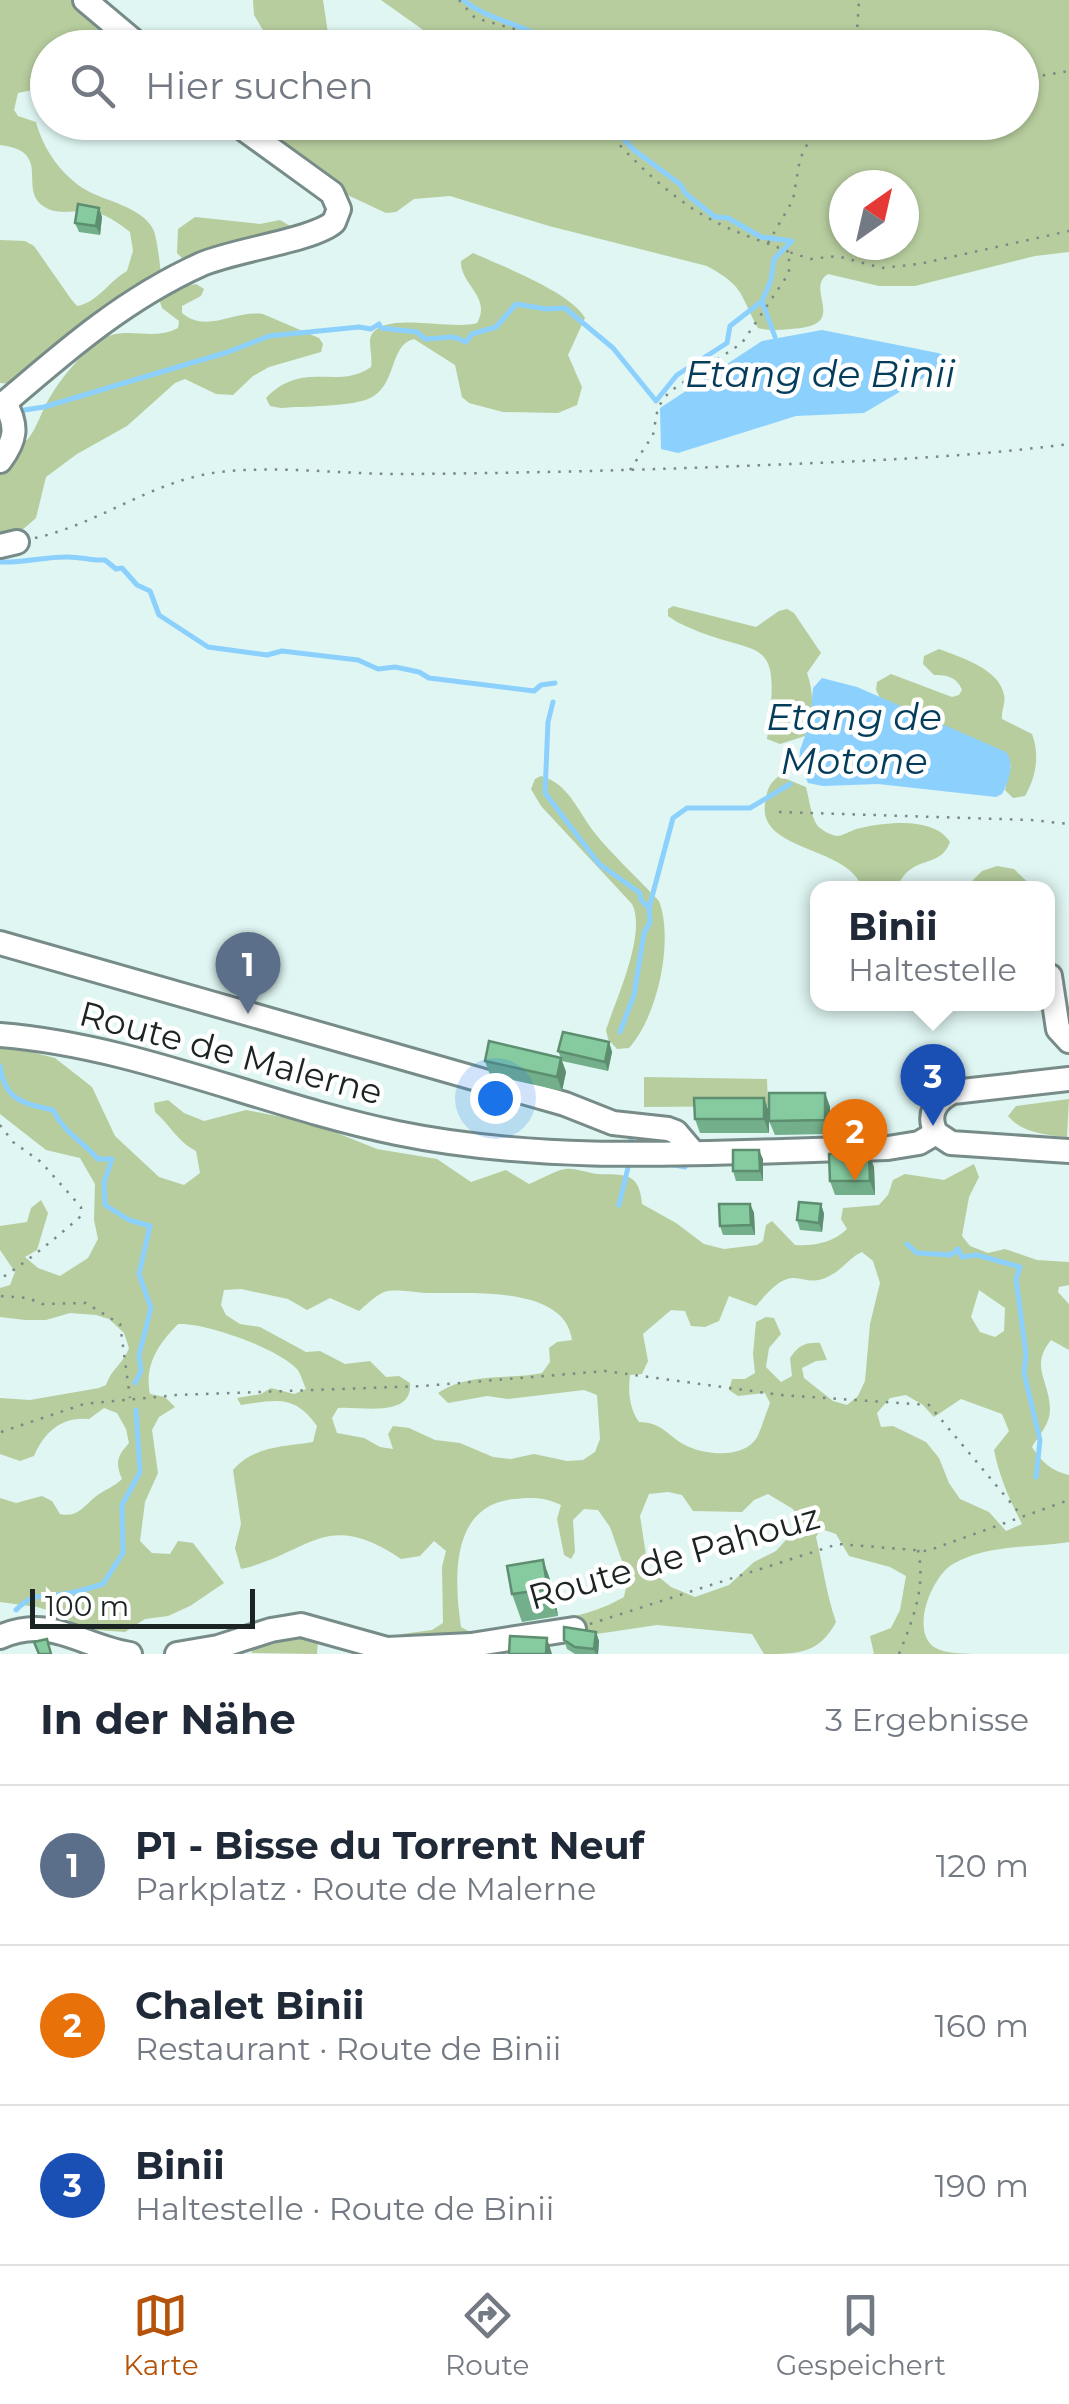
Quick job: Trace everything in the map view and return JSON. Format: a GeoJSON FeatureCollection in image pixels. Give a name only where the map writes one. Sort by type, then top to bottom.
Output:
{"type":"FeatureCollection","features":[{"type":"Feature","properties":{"kind":"street"},"geometry":{"type":"LineString","coordinates":[[85,0],[121,30]]}},
{"type":"Feature","properties":{"kind":"street"},"geometry":{"type":"LineString","coordinates":[[0,462],[12,442],[15,426],[2,405],[111,314],[206,262],[315,232],[334,222],[339,209],[332,193],[259,140]]}},
{"type":"Feature","properties":{"kind":"street"},"geometry":{"type":"LineString","coordinates":[[0,943],[564,1104],[613,1123],[668,1128],[693,1152]]}},
{"type":"Feature","properties":{"kind":"street"},"geometry":{"type":"LineString","coordinates":[[1055,1010],[1058,1030],[1069,1041]]}},
{"type":"Feature","properties":{"kind":"street","name":"Route de Malerne"},"geometry":{"type":"LineString","coordinates":[[0,1035],[119,1054],[338,1119],[443,1141],[540,1151],[693,1152],[919,1144],[934,1122],[941,1098],[953,1092],[1069,1079]]}},
{"type":"Feature","properties":{"kind":"street"},"geometry":{"type":"LineString","coordinates":[[934,1122],[952,1143],[1069,1151]]}},
{"type":"Feature","properties":{"kind":"street","name":"Route de Pahouz"},"geometry":{"type":"LineString","coordinates":[[177,1654],[218,1648],[271,1630],[301,1625],[387,1649],[471,1645],[574,1629]]}},
{"type":"Feature","properties":{"kind":"street"},"geometry":{"type":"LineString","coordinates":[[0,1637],[37,1628],[62,1630],[130,1654]]}},
{"type":"Feature","properties":{"kind":"path"},"geometry":{"type":"LineString","coordinates":[[459,0],[475,18],[519,30]]}},
{"type":"Feature","properties":{"kind":"path"},"geometry":{"type":"LineString","coordinates":[[857,30],[858,0]]}},
{"type":"Feature","properties":{"kind":"path"},"geometry":{"type":"LineString","coordinates":[[1039,76],[1069,70]]}},
{"type":"Feature","properties":{"kind":"path"},"geometry":{"type":"LineString","coordinates":[[618,140],[674,194],[710,219],[811,259],[836,256],[882,268],[919,264],[1069,231]]}},
{"type":"Feature","properties":{"kind":"path"},"geometry":{"type":"LineString","coordinates":[[768,243],[793,200],[800,159],[809,140]]}},
{"type":"Feature","properties":{"kind":"path"},"geometry":{"type":"LineString","coordinates":[[630,471],[653,435],[658,407],[669,392],[742,343],[789,273],[789,252]]}},
{"type":"Feature","properties":{"kind":"path"},"geometry":{"type":"LineString","coordinates":[[8,544],[67,531],[170,484],[219,472],[630,471],[973,455],[1069,444]]}},
{"type":"Feature","properties":{"kind":"path"},"geometry":{"type":"LineString","coordinates":[[780,812],[1069,824]]}},
{"type":"Feature","properties":{"kind":"path"},"geometry":{"type":"LineString","coordinates":[[0,1126],[12,1142],[41,1162],[76,1200],[81,1216],[0,1280]]}},
{"type":"Feature","properties":{"kind":"path"},"geometry":{"type":"LineString","coordinates":[[0,1295],[42,1304],[86,1303],[120,1324],[130,1400]]}},
{"type":"Feature","properties":{"kind":"path"},"geometry":{"type":"LineString","coordinates":[[1,1432],[84,1404],[424,1386],[605,1370],[781,1395],[929,1405],[1021,1515]]}},
{"type":"Feature","properties":{"kind":"path","name":"Route de Pahouz"},"geometry":{"type":"LineString","coordinates":[[574,1629],[838,1544],[927,1550],[1069,1500]]}},
{"type":"Feature","properties":{"kind":"path"},"geometry":{"type":"LineString","coordinates":[[899,1654],[914,1617],[922,1581],[918,1550]]}},
{"type":"Feature","properties":{"kind":"green space"},"geometry":{"type":"Polygon","coordinates":[[[0,0],[74,0],[110,30],[30,30],[30,91],[18,93],[14,110],[30,120],[30,140],[42,140],[55,161],[77,184],[148,221],[156,238],[161,275],[12,384],[0,383],[0,240],[25,241],[34,246],[77,306],[91,301],[127,271],[133,251],[130,232],[105,216],[88,211],[59,212],[43,206],[33,190],[26,155],[0,145],[0,0]]]}},
{"type":"Feature","properties":{"kind":"green space"},"geometry":{"type":"Polygon","coordinates":[[[253,0],[323,0],[327,30],[263,30],[254,15],[253,0]]]}},
{"type":"Feature","properties":{"kind":"green space"},"geometry":{"type":"Polygon","coordinates":[[[381,0],[1069,0],[1069,252],[1035,256],[915,286],[879,286],[828,274],[820,289],[823,314],[819,321],[774,330],[758,328],[735,286],[707,266],[450,196],[414,199],[396,212],[386,213],[341,192],[271,140],[1039,140],[1039,30],[423,30],[381,0]]]}},
{"type":"Feature","properties":{"kind":"green space"},"geometry":{"type":"Polygon","coordinates":[[[195,217],[260,224],[280,220],[292,227],[182,258],[177,253],[178,229],[195,217]]]}},
{"type":"Feature","properties":{"kind":"green space"},"geometry":{"type":"Polygon","coordinates":[[[473,253],[551,290],[585,318],[568,355],[582,387],[577,405],[558,413],[503,412],[469,403],[462,397],[455,365],[414,339],[400,349],[384,385],[368,399],[326,406],[270,406],[266,398],[294,380],[358,374],[371,367],[370,339],[378,328],[403,323],[477,323],[481,306],[461,261],[473,253]]]}},
{"type":"Feature","properties":{"kind":"green space"},"geometry":{"type":"Polygon","coordinates":[[[196,284],[204,289],[201,296],[182,306],[182,313],[191,319],[211,321],[263,314],[319,338],[323,344],[321,352],[269,367],[233,395],[216,394],[185,379],[175,383],[127,426],[46,477],[36,518],[21,531],[0,539],[0,454],[28,439],[59,383],[96,343],[116,334],[157,334],[178,328],[179,321],[162,308],[159,299],[169,290],[196,284]]]}},
{"type":"Feature","properties":{"kind":"green space"},"geometry":{"type":"Polygon","coordinates":[[[673,606],[756,627],[779,611],[787,609],[794,613],[821,653],[807,673],[812,704],[805,736],[780,744],[767,739],[771,678],[767,662],[759,652],[746,646],[677,622],[668,616],[668,609],[673,606]]]}},
{"type":"Feature","properties":{"kind":"green space"},"geometry":{"type":"Polygon","coordinates":[[[939,649],[978,665],[995,678],[1004,695],[1002,719],[1032,734],[1036,766],[1025,796],[1013,798],[1005,790],[1011,766],[939,725],[880,698],[877,682],[891,674],[952,697],[959,695],[962,690],[954,680],[934,675],[923,664],[924,656],[939,649]]]}},
{"type":"Feature","properties":{"kind":"green space"},"geometry":{"type":"Polygon","coordinates":[[[541,776],[566,791],[601,841],[659,901],[665,936],[660,977],[648,1017],[629,1048],[617,1049],[606,1030],[633,948],[636,916],[632,904],[541,806],[531,789],[541,776]]]}},
{"type":"Feature","properties":{"kind":"green space"},"geometry":{"type":"Polygon","coordinates":[[[779,776],[806,787],[815,821],[830,834],[838,836],[872,826],[909,823],[933,828],[950,842],[939,856],[917,865],[901,881],[858,881],[840,864],[775,831],[767,820],[765,804],[772,782],[779,776]]]}},
{"type":"Feature","properties":{"kind":"green space"},"geometry":{"type":"Polygon","coordinates":[[[997,866],[1014,869],[1027,881],[972,881],[982,871],[997,866]]]}},
{"type":"Feature","properties":{"kind":"green space"},"geometry":{"type":"Polygon","coordinates":[[[0,1044],[55,1058],[92,1087],[115,1136],[159,1177],[184,1185],[200,1173],[196,1151],[155,1112],[154,1103],[168,1100],[184,1113],[204,1121],[246,1110],[312,1123],[377,1149],[437,1159],[471,1182],[506,1170],[529,1184],[566,1169],[622,1175],[634,1180],[642,1204],[704,1244],[724,1249],[757,1245],[772,1221],[795,1245],[829,1240],[847,1229],[841,1219],[843,1208],[879,1205],[893,1180],[905,1174],[944,1180],[974,1164],[979,1177],[969,1197],[962,1236],[970,1246],[988,1253],[1005,1249],[1037,1260],[1069,1262],[1069,1285],[1059,1287],[1058,1292],[1069,1304],[1069,1350],[1051,1340],[1045,1350],[1041,1366],[1050,1415],[1032,1447],[1047,1465],[1069,1475],[1069,1542],[980,1553],[945,1570],[927,1604],[927,1639],[943,1651],[973,1654],[874,1654],[870,1636],[891,1628],[900,1610],[906,1576],[890,1567],[849,1556],[836,1534],[821,1529],[816,1537],[836,1622],[822,1640],[806,1650],[764,1654],[752,1634],[657,1625],[543,1642],[540,1621],[583,1614],[614,1603],[624,1597],[628,1578],[610,1527],[598,1510],[584,1509],[573,1520],[575,1552],[571,1559],[564,1555],[557,1519],[561,1505],[538,1498],[514,1499],[493,1504],[478,1515],[467,1529],[458,1567],[461,1627],[503,1650],[464,1651],[396,1642],[402,1634],[432,1630],[443,1623],[442,1567],[446,1551],[434,1541],[420,1556],[401,1559],[375,1544],[335,1536],[241,1569],[235,1548],[241,1524],[233,1470],[259,1452],[313,1442],[317,1426],[292,1404],[274,1401],[241,1405],[237,1398],[271,1388],[294,1394],[306,1389],[298,1370],[286,1360],[222,1332],[178,1324],[164,1339],[149,1374],[150,1394],[165,1397],[175,1407],[159,1417],[152,1430],[158,1473],[145,1502],[140,1541],[152,1553],[170,1554],[178,1541],[193,1543],[224,1583],[190,1606],[168,1616],[145,1619],[125,1632],[82,1629],[60,1614],[0,1602],[0,1498],[16,1503],[42,1496],[52,1501],[60,1514],[75,1513],[122,1479],[118,1460],[129,1443],[117,1413],[104,1408],[89,1419],[70,1420],[55,1427],[34,1456],[20,1461],[0,1454],[0,1398],[30,1400],[99,1388],[106,1385],[129,1348],[124,1333],[109,1319],[96,1315],[70,1313],[46,1320],[0,1317],[0,1288],[10,1285],[15,1272],[0,1250],[0,1226],[27,1222],[31,1208],[41,1200],[48,1213],[37,1250],[25,1257],[38,1268],[60,1276],[88,1258],[98,1239],[95,1184],[80,1158],[46,1150],[0,1114],[0,1044]],[[862,1252],[820,1280],[789,1278],[781,1282],[756,1306],[729,1296],[719,1321],[705,1327],[691,1326],[685,1311],[671,1310],[643,1334],[648,1361],[642,1374],[630,1375],[630,1399],[639,1422],[654,1424],[687,1446],[706,1452],[737,1451],[754,1441],[770,1403],[765,1393],[738,1396],[729,1390],[732,1379],[745,1379],[755,1373],[756,1322],[766,1317],[774,1318],[781,1334],[769,1348],[766,1367],[781,1382],[792,1376],[790,1358],[796,1350],[820,1343],[827,1360],[802,1368],[804,1378],[833,1401],[847,1405],[858,1396],[865,1381],[870,1324],[880,1283],[873,1261],[862,1252]],[[241,1289],[224,1290],[221,1305],[226,1315],[240,1324],[260,1327],[306,1352],[320,1351],[345,1364],[370,1361],[386,1377],[399,1376],[410,1383],[409,1394],[394,1406],[338,1408],[332,1418],[337,1433],[393,1449],[388,1434],[393,1426],[409,1428],[435,1440],[460,1443],[493,1457],[511,1459],[534,1454],[583,1460],[595,1452],[600,1439],[597,1395],[584,1390],[508,1399],[487,1396],[448,1403],[438,1393],[476,1379],[542,1373],[550,1362],[549,1348],[557,1342],[572,1340],[566,1322],[535,1301],[491,1294],[394,1290],[384,1292],[359,1311],[330,1298],[307,1310],[288,1299],[241,1289]],[[979,1290],[971,1317],[980,1332],[995,1337],[1004,1331],[1005,1308],[979,1290]],[[906,1395],[890,1398],[877,1413],[881,1427],[893,1426],[926,1442],[960,1499],[989,1512],[1006,1531],[1022,1524],[1005,1488],[994,1450],[1009,1431],[1002,1414],[961,1399],[934,1417],[906,1395]],[[668,1492],[649,1494],[640,1516],[648,1568],[671,1587],[695,1597],[729,1585],[754,1562],[776,1551],[793,1532],[797,1516],[793,1509],[768,1494],[754,1500],[742,1512],[693,1511],[682,1495],[668,1492]]]}},
{"type":"Feature","properties":{"kind":"green space"},"geometry":{"type":"Polygon","coordinates":[[[644,1077],[767,1079],[768,1106],[644,1107],[644,1077]]]}},
{"type":"Feature","properties":{"kind":"green space"},"geometry":{"type":"Polygon","coordinates":[[[1069,1099],[1067,1137],[1028,1130],[1008,1116],[1016,1106],[1069,1099]]]}},
{"type":"Feature","properties":{"kind":"green space"},"geometry":{"type":"Polygon","coordinates":[[[304,1632],[318,1640],[317,1654],[252,1653],[251,1646],[304,1632]]]}},
{"type":"Feature","properties":{"kind":"water","name":"Etang de Binii"},"geometry":{"type":"Polygon","coordinates":[[[822,330],[938,353],[943,355],[945,365],[864,413],[796,416],[678,453],[661,449],[660,408],[762,341],[822,330]]]}},
{"type":"Feature","properties":{"kind":"water","name":"Etang de Motone"},"geometry":{"type":"Polygon","coordinates":[[[822,678],[857,687],[1006,752],[1010,773],[1002,794],[996,797],[878,784],[808,783],[799,763],[800,750],[810,722],[813,688],[822,678]]]}},
{"type":"Feature","properties":{"kind":"building"},"geometry":{"type":"Polygon","coordinates":[[[78,204],[99,208],[96,226],[75,223],[78,204]]]}},
{"type":"Feature","properties":{"kind":"building"},"geometry":{"type":"Polygon","coordinates":[[[563,1032],[609,1042],[605,1062],[558,1051],[563,1032]]]}},
{"type":"Feature","properties":{"kind":"building"},"geometry":{"type":"Polygon","coordinates":[[[489,1041],[561,1058],[557,1077],[485,1061],[489,1041]]]}},
{"type":"Feature","properties":{"kind":"building"},"geometry":{"type":"Polygon","coordinates":[[[769,1093],[825,1093],[825,1120],[769,1121],[769,1093]]]}},
{"type":"Feature","properties":{"kind":"building"},"geometry":{"type":"Polygon","coordinates":[[[694,1098],[764,1098],[764,1119],[695,1119],[694,1098]]]}},
{"type":"Feature","properties":{"kind":"building"},"geometry":{"type":"Polygon","coordinates":[[[733,1150],[759,1150],[760,1171],[733,1171],[733,1150]]]}},
{"type":"Feature","properties":{"kind":"building"},"geometry":{"type":"Polygon","coordinates":[[[869,1153],[870,1181],[830,1181],[829,1154],[869,1153]]]}},
{"type":"Feature","properties":{"kind":"building"},"geometry":{"type":"Polygon","coordinates":[[[799,1202],[821,1204],[819,1223],[797,1220],[799,1202]]]}},
{"type":"Feature","properties":{"kind":"building"},"geometry":{"type":"Polygon","coordinates":[[[719,1204],[750,1204],[751,1225],[720,1226],[719,1204]]]}},
{"type":"Feature","properties":{"kind":"building"},"geometry":{"type":"Polygon","coordinates":[[[543,1560],[548,1589],[512,1594],[507,1566],[543,1560]]]}},
{"type":"Feature","properties":{"kind":"building"},"geometry":{"type":"Polygon","coordinates":[[[564,1627],[596,1632],[594,1649],[575,1647],[564,1640],[564,1627]]]}},
{"type":"Feature","properties":{"kind":"building"},"geometry":{"type":"Polygon","coordinates":[[[510,1636],[547,1638],[546,1654],[509,1654],[510,1636]]]}},
{"type":"Feature","properties":{"kind":"building"},"geometry":{"type":"Polygon","coordinates":[[[47,1639],[51,1654],[39,1654],[34,1642],[47,1639]]]}},
{"type":"Feature","properties":{"kind":"waterway"},"geometry":{"type":"LineString","coordinates":[[463,0],[526,30]]}},
{"type":"Feature","properties":{"kind":"waterway"},"geometry":{"type":"LineString","coordinates":[[625,140],[715,217],[728,218],[761,237],[792,241],[774,259],[762,301],[775,337]]}},
{"type":"Feature","properties":{"kind":"waterway"},"geometry":{"type":"LineString","coordinates":[[18,411],[44,407],[269,336],[371,329],[379,324],[381,328],[417,332],[425,339],[454,337],[466,342],[472,334],[496,327],[516,304],[565,308],[613,348],[656,401],[677,375],[727,343],[730,326],[762,301]]}},
{"type":"Feature","properties":{"kind":"waterway"},"geometry":{"type":"LineString","coordinates":[[0,562],[70,557],[105,560],[116,569],[122,568],[137,585],[150,591],[159,615],[208,647],[358,660],[378,669],[395,667],[429,678],[534,691],[541,685],[555,683]]}},
{"type":"Feature","properties":{"kind":"waterway"},"geometry":{"type":"LineString","coordinates":[[553,702],[548,722],[545,793],[599,864],[640,893],[649,908],[650,922],[644,933],[634,995],[620,1032]]}},
{"type":"Feature","properties":{"kind":"waterway"},"geometry":{"type":"LineString","coordinates":[[649,908],[673,818],[687,808],[750,808],[790,784]]}},
{"type":"Feature","properties":{"kind":"waterway"},"geometry":{"type":"LineString","coordinates":[[0,1066],[6,1086],[17,1098],[53,1110],[68,1131],[98,1159],[112,1159],[104,1182],[105,1205],[129,1220],[150,1226],[139,1274],[151,1308],[139,1355],[141,1371],[135,1383]]}},
{"type":"Feature","properties":{"kind":"waterway"},"geometry":{"type":"LineString","coordinates":[[631,1132],[631,1143]]}},
{"type":"Feature","properties":{"kind":"waterway"},"geometry":{"type":"LineString","coordinates":[[619,1205],[630,1159]]}},
{"type":"Feature","properties":{"kind":"waterway"},"geometry":{"type":"LineString","coordinates":[[670,1164],[685,1167]]}},
{"type":"Feature","properties":{"kind":"waterway"},"geometry":{"type":"LineString","coordinates":[[907,1244],[917,1253],[951,1255],[958,1249],[962,1257],[977,1255],[1020,1267],[1016,1279],[1026,1354],[1024,1373],[1040,1440],[1036,1477]]}},
{"type":"Feature","properties":{"kind":"waterway"},"geometry":{"type":"LineString","coordinates":[[16,1610],[35,1597],[103,1584],[123,1553],[122,1505],[140,1472],[136,1410]]}},
{"type":"Feature","properties":{"kind":"place","name":"P1 - Bisse du Torrent Neuf"},"geometry":{"type":"Point","coordinates":[248,1014]}},
{"type":"Feature","properties":{"kind":"place","name":"Binii"},"geometry":{"type":"Point","coordinates":[933,1126]}},
{"type":"Feature","properties":{"kind":"place","name":"Chalet Binii"},"geometry":{"type":"Point","coordinates":[855,1181]}}]}
